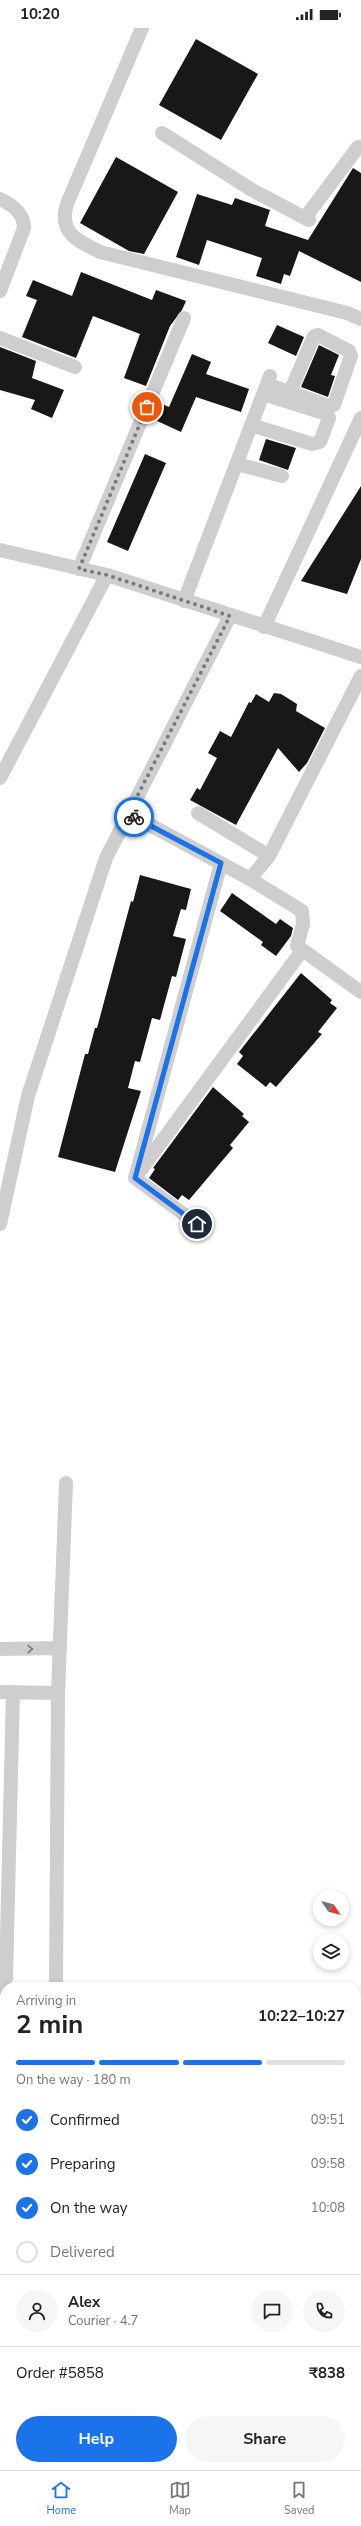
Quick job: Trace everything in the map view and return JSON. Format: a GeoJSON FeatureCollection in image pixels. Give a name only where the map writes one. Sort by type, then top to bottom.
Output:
{"type":"FeatureCollection","features":[{"type":"Feature","properties":{"kind":"street"},"geometry":{"type":"LineString","coordinates":[[142,28],[67,204],[63,217],[66,229],[87,246],[100,252],[347,313],[361,319]]}},
{"type":"Feature","properties":{"kind":"street"},"geometry":{"type":"LineString","coordinates":[[162,133],[252,190],[309,220],[308,214],[358,147],[361,148]]}},
{"type":"Feature","properties":{"kind":"street"},"geometry":{"type":"LineString","coordinates":[[0,199],[18,210],[24,219],[24,228],[0,291]]}},
{"type":"Feature","properties":{"kind":"street"},"geometry":{"type":"LineString","coordinates":[[79,569],[184,318]]}},
{"type":"Feature","properties":{"kind":"street"},"geometry":{"type":"LineString","coordinates":[[267,384],[329,406],[334,405],[351,356],[349,351],[318,335],[314,336],[290,392]]}},
{"type":"Feature","properties":{"kind":"street"},"geometry":{"type":"LineString","coordinates":[[0,338],[75,367]]}},
{"type":"Feature","properties":{"kind":"street"},"geometry":{"type":"LineString","coordinates":[[184,601],[267,384]]}},
{"type":"Feature","properties":{"kind":"street"},"geometry":{"type":"LineString","coordinates":[[251,425],[312,444],[320,442],[329,418],[327,414],[267,384]]}},
{"type":"Feature","properties":{"kind":"street"},"geometry":{"type":"LineString","coordinates":[[264,627],[361,418]]}},
{"type":"Feature","properties":{"kind":"street"},"geometry":{"type":"LineString","coordinates":[[236,464],[282,476]]}},
{"type":"Feature","properties":{"kind":"street"},"geometry":{"type":"LineString","coordinates":[[0,550],[107,575],[264,627],[361,657]]}},
{"type":"Feature","properties":{"kind":"street"},"geometry":{"type":"LineString","coordinates":[[0,778],[107,575]]}},
{"type":"Feature","properties":{"kind":"street"},"geometry":{"type":"LineString","coordinates":[[0,1224],[28,1096],[106,858],[230,616]]}},
{"type":"Feature","properties":{"kind":"street"},"geometry":{"type":"LineString","coordinates":[[250,879],[269,856],[361,676]]}},
{"type":"Feature","properties":{"kind":"street"},"geometry":{"type":"LineString","coordinates":[[198,813],[269,856]]}},
{"type":"Feature","properties":{"kind":"street"},"geometry":{"type":"LineString","coordinates":[[128,814],[250,879],[302,911],[303,924],[296,946],[301,952],[361,992]]}},
{"type":"Feature","properties":{"kind":"street"},"geometry":{"type":"LineString","coordinates":[[135,1178],[221,863]]}},
{"type":"Feature","properties":{"kind":"street"},"geometry":{"type":"LineString","coordinates":[[135,1178],[301,952]]}},
{"type":"Feature","properties":{"kind":"street"},"geometry":{"type":"LineString","coordinates":[[135,1178],[197,1224]]}},
{"type":"Feature","properties":{"kind":"street"},"geometry":{"type":"LineString","coordinates":[[56,1982],[58,1693],[66,1483]]}},
{"type":"Feature","properties":{"kind":"street"},"geometry":{"type":"LineString","coordinates":[[0,1649],[60,1648]]}},
{"type":"Feature","properties":{"kind":"street"},"geometry":{"type":"LineString","coordinates":[[4,1982],[6,1978],[6,1692],[58,1693]]}},
{"type":"Feature","properties":{"kind":"building"},"geometry":{"type":"Polygon","coordinates":[[[196,39],[258,74],[221,140],[159,105],[196,39]]]}},
{"type":"Feature","properties":{"kind":"building"},"geometry":{"type":"Polygon","coordinates":[[[116,157],[178,192],[144,254],[129,251],[80,223],[116,157]]]}},
{"type":"Feature","properties":{"kind":"building"},"geometry":{"type":"Polygon","coordinates":[[[353,168],[361,173],[361,282],[299,251],[290,276],[284,274],[281,284],[256,276],[262,258],[207,240],[199,265],[176,257],[197,194],[232,205],[235,198],[270,210],[265,226],[308,240],[353,168]]]}},
{"type":"Feature","properties":{"kind":"building"},"geometry":{"type":"Polygon","coordinates":[[[81,272],[152,300],[156,290],[186,301],[182,310],[170,326],[146,386],[124,378],[140,334],[93,316],[76,358],[22,337],[37,300],[26,296],[33,280],[72,296],[81,272]]]}},
{"type":"Feature","properties":{"kind":"building"},"geometry":{"type":"Polygon","coordinates":[[[277,325],[304,337],[296,356],[268,343],[277,325]]]}},
{"type":"Feature","properties":{"kind":"building"},"geometry":{"type":"Polygon","coordinates":[[[319,345],[339,355],[331,375],[335,376],[328,397],[301,387],[319,345]]]}},
{"type":"Feature","properties":{"kind":"building"},"geometry":{"type":"Polygon","coordinates":[[[0,347],[36,361],[32,378],[64,390],[52,418],[31,409],[35,400],[0,390],[0,347]]]}},
{"type":"Feature","properties":{"kind":"building"},"geometry":{"type":"Polygon","coordinates":[[[192,354],[211,362],[206,374],[249,389],[241,412],[196,397],[181,432],[155,420],[162,404],[169,407],[192,354]]]}},
{"type":"Feature","properties":{"kind":"building"},"geometry":{"type":"Polygon","coordinates":[[[266,439],[296,448],[288,470],[259,460],[266,439]]]}},
{"type":"Feature","properties":{"kind":"building"},"geometry":{"type":"Polygon","coordinates":[[[145,454],[166,463],[128,551],[107,542],[145,454]]]}},
{"type":"Feature","properties":{"kind":"building"},"geometry":{"type":"Polygon","coordinates":[[[361,486],[361,559],[347,594],[301,581],[361,486]]]}},
{"type":"Feature","properties":{"kind":"building"},"geometry":{"type":"Polygon","coordinates":[[[274,693],[281,694],[297,704],[296,711],[325,728],[307,763],[299,772],[278,748],[236,825],[190,800],[197,788],[200,790],[217,758],[208,753],[220,731],[231,737],[249,702],[251,703],[256,694],[269,702],[274,693]]]}},
{"type":"Feature","properties":{"kind":"building"},"geometry":{"type":"Polygon","coordinates":[[[140,875],[191,889],[186,910],[181,909],[173,936],[186,939],[176,977],[172,976],[160,1020],[152,1018],[140,1062],[135,1061],[128,1088],[141,1091],[115,1172],[58,1157],[85,1054],[88,1054],[95,1028],[97,1028],[131,901],[133,902],[140,875]]]}},
{"type":"Feature","properties":{"kind":"building"},"geometry":{"type":"Polygon","coordinates":[[[232,893],[276,924],[280,919],[293,928],[291,936],[276,956],[261,945],[263,942],[220,911],[232,893]]]}},
{"type":"Feature","properties":{"kind":"building"},"geometry":{"type":"Polygon","coordinates":[[[301,973],[332,1000],[330,1003],[337,1008],[318,1032],[322,1034],[276,1087],[270,1082],[266,1087],[237,1064],[243,1056],[239,1052],[301,973]]]}},
{"type":"Feature","properties":{"kind":"building"},"geometry":{"type":"Polygon","coordinates":[[[213,1087],[244,1114],[242,1116],[249,1122],[230,1145],[233,1148],[189,1200],[182,1195],[178,1200],[149,1178],[155,1169],[153,1168],[213,1087]]]}},
{"type":"Feature","properties":{"kind":"way so far"},"geometry":{"type":"LineString","coordinates":[[134,817],[128,814],[147,774],[230,616],[107,575],[79,569],[147,407]]}},
{"type":"Feature","properties":{"kind":"route"},"geometry":{"type":"LineString","coordinates":[[134,817],[221,863],[135,1178],[197,1224]]}}]}
